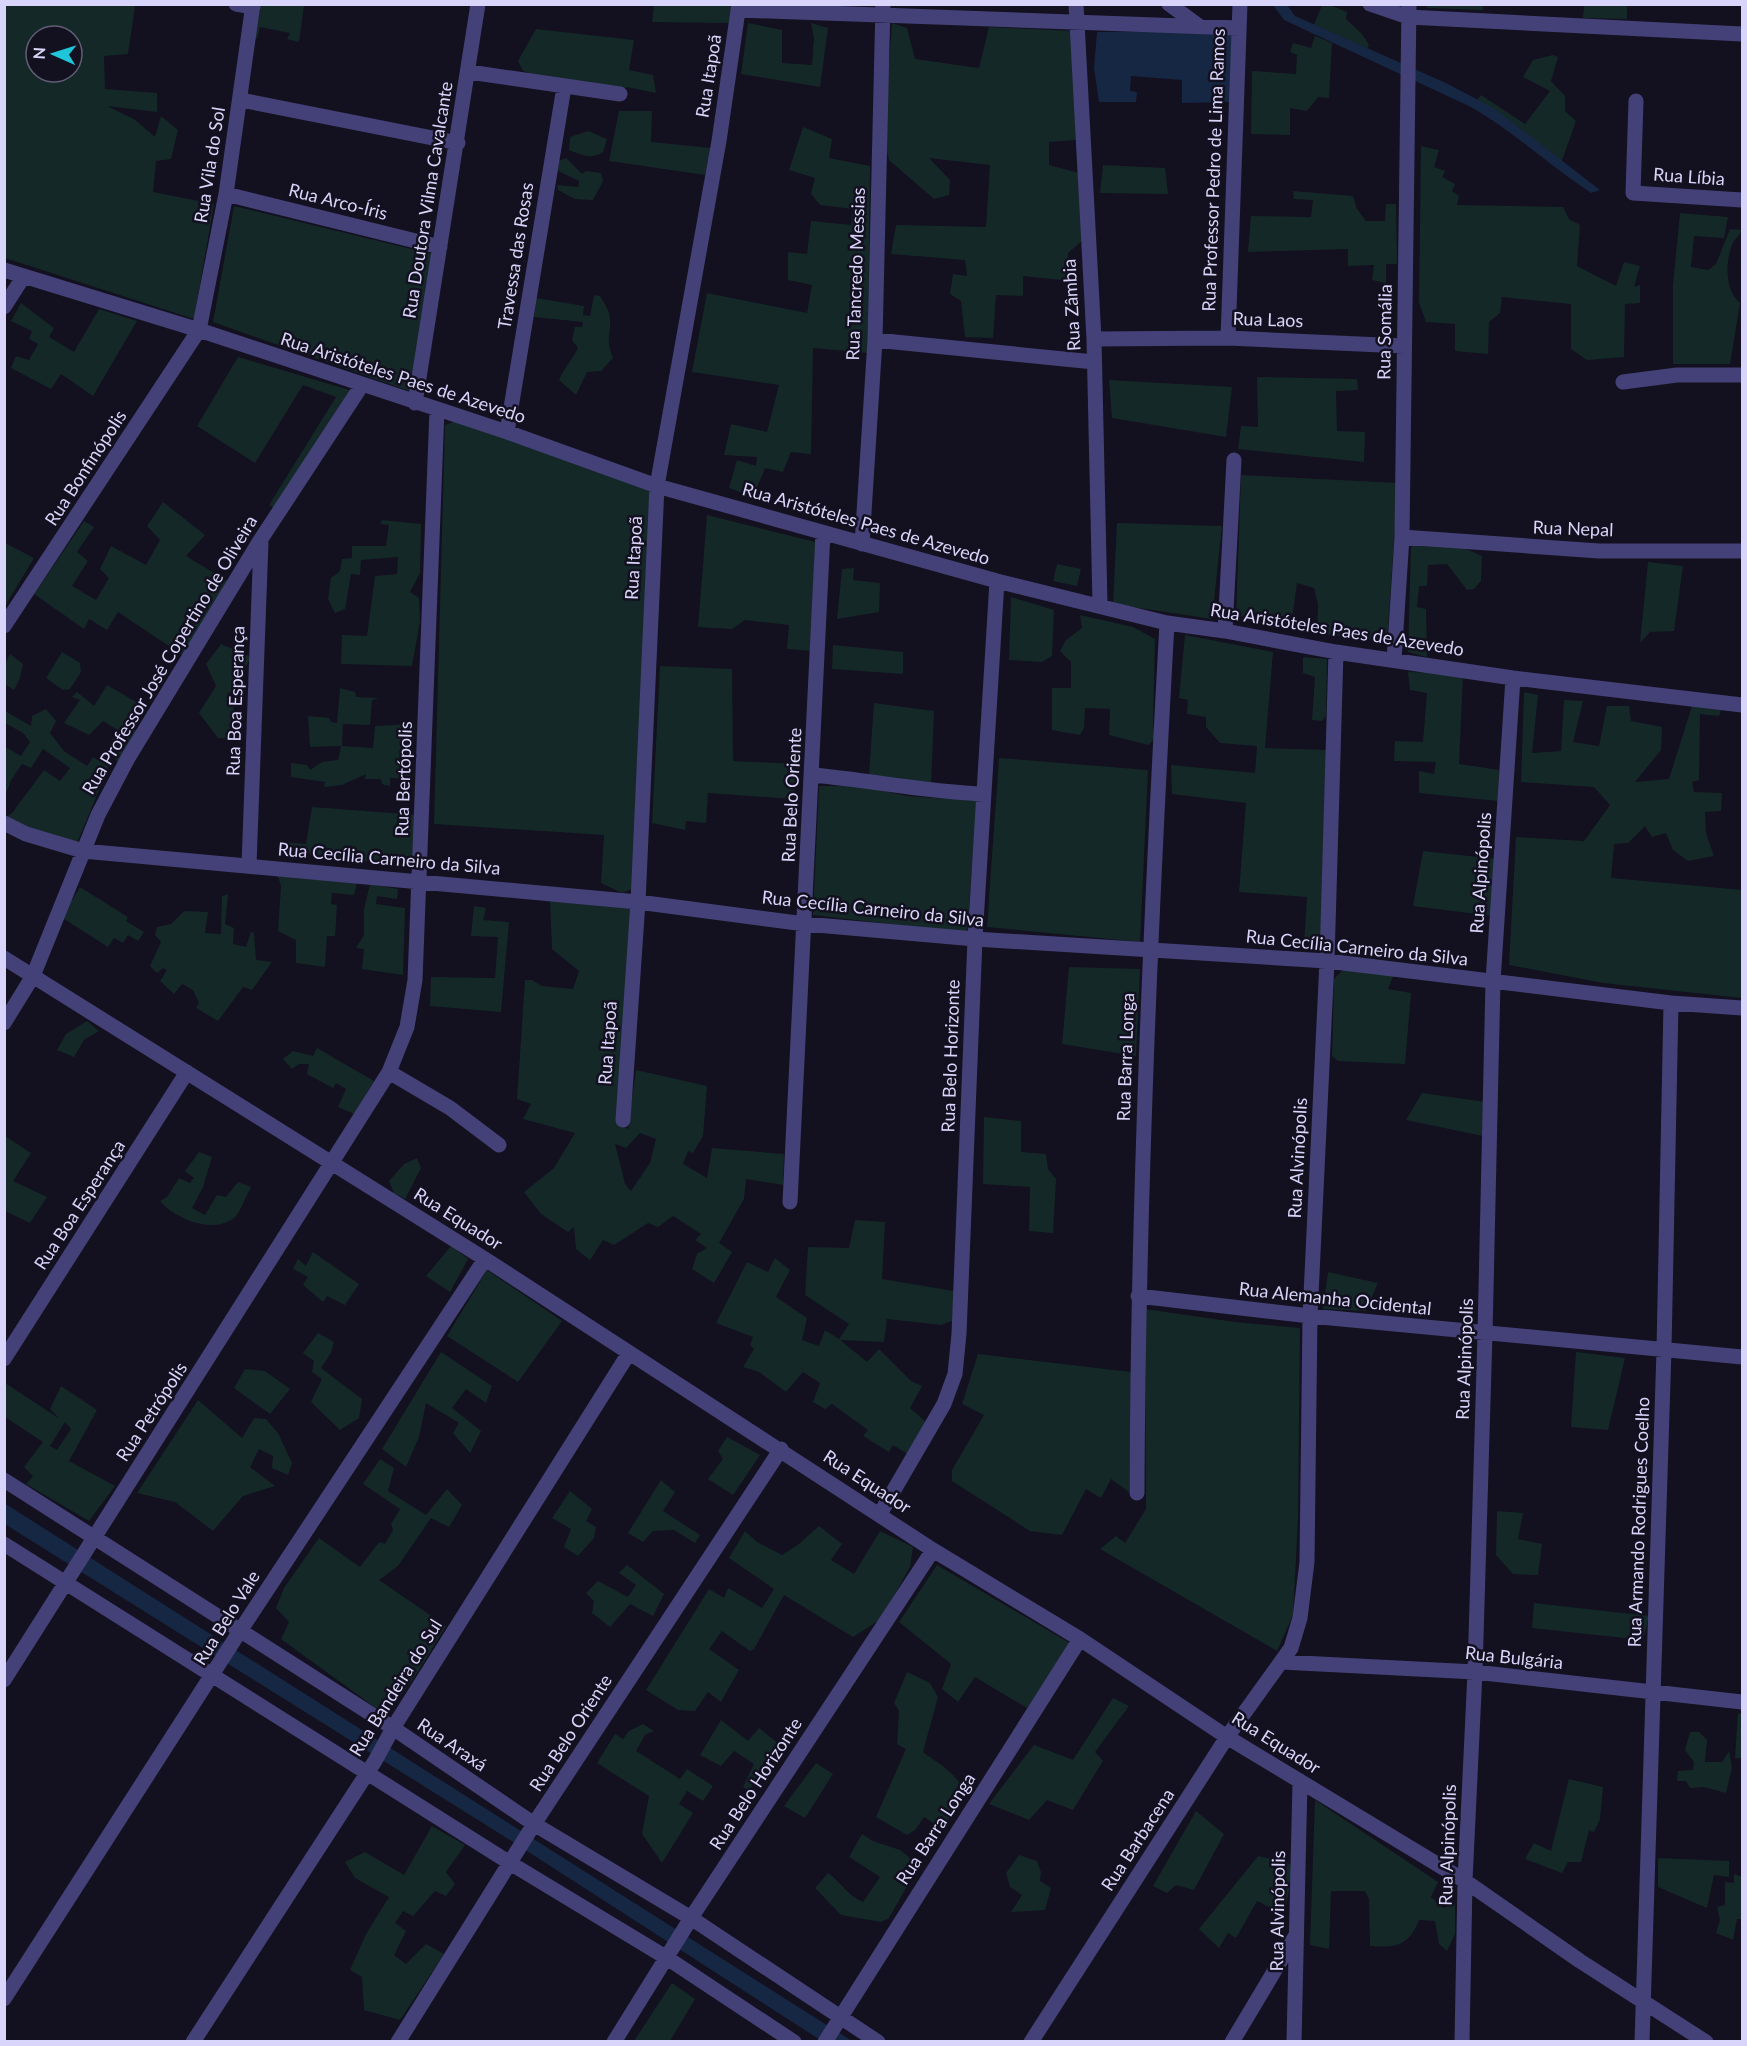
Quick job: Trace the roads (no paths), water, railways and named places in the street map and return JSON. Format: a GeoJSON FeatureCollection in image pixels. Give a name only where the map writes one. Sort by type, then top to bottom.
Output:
{"type":"FeatureCollection","features":[{"type":"Feature","properties":{"kind":"street"},"geometry":{"type":"LineString","coordinates":[[236,4],[253,6]]}},
{"type":"Feature","properties":{"kind":"street"},"geometry":{"type":"LineString","coordinates":[[473,4],[478,5]]}},
{"type":"Feature","properties":{"kind":"street","name":"Rua Zâmbia"},"geometry":{"type":"LineString","coordinates":[[1076,4],[1094,339],[1100,604]]}},
{"type":"Feature","properties":{"kind":"street"},"geometry":{"type":"LineString","coordinates":[[1169,4],[1199,26]]}},
{"type":"Feature","properties":{"kind":"street","name":"Rua Professor Pedro de Lima Ramos"},"geometry":{"type":"LineString","coordinates":[[1228,338],[1240,4]]}},
{"type":"Feature","properties":{"kind":"street"},"geometry":{"type":"LineString","coordinates":[[1370,4],[1409,11],[1743,34]]}},
{"type":"Feature","properties":{"kind":"street","name":"Rua Doutora Vilma Cavalcante"},"geometry":{"type":"LineString","coordinates":[[415,403],[458,143],[478,5]]}},
{"type":"Feature","properties":{"kind":"street","name":"Rua Vila do Sol"},"geometry":{"type":"LineString","coordinates":[[199,330],[226,194],[253,6]]}},
{"type":"Feature","properties":{"kind":"street"},"geometry":{"type":"LineString","coordinates":[[738,7],[883,11],[1239,28]]}},
{"type":"Feature","properties":{"kind":"street","name":"Rua Itapoã"},"geometry":{"type":"LineString","coordinates":[[623,1120],[638,902],[657,486],[719,141],[738,7]]}},
{"type":"Feature","properties":{"kind":"street","name":"Rua Tancredo Messias"},"geometry":{"type":"LineString","coordinates":[[862,544],[875,340],[883,11]]}},
{"type":"Feature","properties":{"kind":"street","name":"Rua Somália"},"geometry":{"type":"LineString","coordinates":[[1394,660],[1402,537],[1409,11]]}},
{"type":"Feature","properties":{"kind":"street"},"geometry":{"type":"LineString","coordinates":[[469,72],[620,94]]}},
{"type":"Feature","properties":{"kind":"street","name":"Travessa das Rosas"},"geometry":{"type":"LineString","coordinates":[[507,432],[564,87]]}},
{"type":"Feature","properties":{"kind":"street"},"geometry":{"type":"LineString","coordinates":[[241,100],[458,143]]}},
{"type":"Feature","properties":{"kind":"street","name":"Rua Líbia"},"geometry":{"type":"LineString","coordinates":[[1636,101],[1633,193],[1743,200]]}},
{"type":"Feature","properties":{"kind":"street","name":"Rua Arco-Íris"},"geometry":{"type":"LineString","coordinates":[[226,194],[440,247]]}},
{"type":"Feature","properties":{"kind":"street","name":"Rua Aristóteles Paes de Azevedo"},"geometry":{"type":"LineString","coordinates":[[4,270],[199,330],[507,432],[657,486],[997,581],[1100,604],[1167,623],[1225,631],[1336,652],[1513,678],[1743,705]]}},
{"type":"Feature","properties":{"kind":"street"},"geometry":{"type":"LineString","coordinates":[[4,307],[24,276]]}},
{"type":"Feature","properties":{"kind":"street","name":"Rua Bonfinópolis"},"geometry":{"type":"LineString","coordinates":[[4,627],[199,330]]}},
{"type":"Feature","properties":{"kind":"street","name":"Rua Laos"},"geometry":{"type":"LineString","coordinates":[[1094,339],[1228,338],[1404,346]]}},
{"type":"Feature","properties":{"kind":"street"},"geometry":{"type":"LineString","coordinates":[[875,340],[1094,362]]}},
{"type":"Feature","properties":{"kind":"street"},"geometry":{"type":"LineString","coordinates":[[1623,382],[1677,375],[1743,375]]}},
{"type":"Feature","properties":{"kind":"street","name":"Rua Professor José Copertino de Oliveira"},"geometry":{"type":"LineString","coordinates":[[4,1023],[33,976],[98,815],[128,758],[261,539],[362,385]]}},
{"type":"Feature","properties":{"kind":"street","name":"Rua Bertópolis"},"geometry":{"type":"LineString","coordinates":[[333,1164],[389,1072],[407,1027],[415,980],[437,410]]}},
{"type":"Feature","properties":{"kind":"street"},"geometry":{"type":"LineString","coordinates":[[1225,631],[1234,460]]}},
{"type":"Feature","properties":{"kind":"street","name":"Rua Belo Oriente"},"geometry":{"type":"LineString","coordinates":[[790,1202],[823,533]]}},
{"type":"Feature","properties":{"kind":"street","name":"Rua Nepal"},"geometry":{"type":"LineString","coordinates":[[1402,537],[1599,550],[1743,551]]}},
{"type":"Feature","properties":{"kind":"street","name":"Rua Boa Esperança"},"geometry":{"type":"LineString","coordinates":[[249,866],[261,539]]}},
{"type":"Feature","properties":{"kind":"street","name":"Rua Belo Horizonte"},"geometry":{"type":"LineString","coordinates":[[880,1514],[944,1404],[955,1374],[959,1334],[975,939],[997,581]]}},
{"type":"Feature","properties":{"kind":"street","name":"Rua Barra Longa"},"geometry":{"type":"LineString","coordinates":[[1137,1493],[1138,1296],[1149,951],[1167,623]]}},
{"type":"Feature","properties":{"kind":"street","name":"Rua Alvinópolis"},"geometry":{"type":"LineString","coordinates":[[1281,1662],[1291,1648],[1300,1618],[1307,1562],[1310,1316],[1327,961],[1336,652]]}},
{"type":"Feature","properties":{"kind":"street","name":"Rua Alpinópolis"},"geometry":{"type":"LineString","coordinates":[[1462,2042],[1465,1881],[1475,1672],[1485,1334],[1493,981],[1513,678]]}},
{"type":"Feature","properties":{"kind":"street"},"geometry":{"type":"LineString","coordinates":[[812,775],[858,779],[929,791],[984,794]]}},
{"type":"Feature","properties":{"kind":"street","name":"Rua Cecília Carneiro da Silva"},"geometry":{"type":"LineString","coordinates":[[4,823],[26,834],[83,851],[638,902],[805,924],[975,939],[1327,961],[1671,1003],[1743,1008]]}},
{"type":"Feature","properties":{"kind":"street","name":"Rua Equador"},"geometry":{"type":"LineString","coordinates":[[4,958],[485,1259],[781,1449],[933,1550],[1080,1639],[1227,1737],[1465,1881],[1706,2042]]}},
{"type":"Feature","properties":{"kind":"street","name":"Rua Armando Rodrigues Coelho"},"geometry":{"type":"LineString","coordinates":[[1642,2042],[1664,1350],[1671,1003]]}},
{"type":"Feature","properties":{"kind":"street","name":"Rua Boa Esperança"},"geometry":{"type":"LineString","coordinates":[[4,1359],[188,1072]]}},
{"type":"Feature","properties":{"kind":"street"},"geometry":{"type":"LineString","coordinates":[[389,1072],[450,1108],[499,1145]]}},
{"type":"Feature","properties":{"kind":"street","name":"Rua Petrópolis"},"geometry":{"type":"LineString","coordinates":[[4,1680],[333,1164]]}},
{"type":"Feature","properties":{"kind":"street","name":"Rua Belo Vale"},"geometry":{"type":"LineString","coordinates":[[4,1999],[216,1673],[237,1637],[485,1259]]}},
{"type":"Feature","properties":{"kind":"street","name":"Rua Alemanha Ocidental"},"geometry":{"type":"LineString","coordinates":[[1138,1296],[1485,1334],[1743,1357]]}},
{"type":"Feature","properties":{"kind":"street","name":"Rua Bandeira do Sul"},"geometry":{"type":"LineString","coordinates":[[193,2042],[371,1766],[629,1353]]}},
{"type":"Feature","properties":{"kind":"street","name":"Rua Belo Oriente"},"geometry":{"type":"LineString","coordinates":[[398,2042],[532,1828],[781,1449]]}},
{"type":"Feature","properties":{"kind":"street","name":"Rua Araxá"},"geometry":{"type":"LineString","coordinates":[[4,1480],[91,1544],[391,1732],[532,1828],[688,1923],[838,2021],[878,2042]]}},
{"type":"Feature","properties":{"kind":"street"},"geometry":{"type":"LineString","coordinates":[[4,1544],[70,1578],[216,1673],[371,1766],[512,1860],[670,1954],[794,2042]]}},
{"type":"Feature","properties":{"kind":"street","name":"Rua Belo Horizonte"},"geometry":{"type":"LineString","coordinates":[[614,2042],[688,1923],[933,1550]]}},
{"type":"Feature","properties":{"kind":"street","name":"Rua Barra Longa"},"geometry":{"type":"LineString","coordinates":[[825,2042],[1080,1639]]}},
{"type":"Feature","properties":{"kind":"street","name":"Rua Bulgária"},"geometry":{"type":"LineString","coordinates":[[1281,1662],[1475,1672],[1743,1702]]}},
{"type":"Feature","properties":{"kind":"street","name":"Rua Barbacena"},"geometry":{"type":"LineString","coordinates":[[1031,2042],[1227,1737],[1281,1662]]}},
{"type":"Feature","properties":{"kind":"street","name":"Rua Alvinópolis"},"geometry":{"type":"LineString","coordinates":[[1294,2042],[1300,1781]]}},
{"type":"Feature","properties":{"kind":"street"},"geometry":{"type":"LineString","coordinates":[[1232,2042],[1298,1932]]}},
{"type":"Feature","properties":{"kind":"water"},"geometry":{"type":"Polygon","coordinates":[[[1273,5],[1287,5],[1295,16],[1448,84],[1495,109],[1600,190],[1591,193],[1502,127],[1471,107],[1284,20],[1273,5]]]}},
{"type":"Feature","properties":{"kind":"water"},"geometry":{"type":"Polygon","coordinates":[[[1235,31],[1230,102],[1182,103],[1182,80],[1131,76],[1130,91],[1137,92],[1136,102],[1099,102],[1094,68],[1097,32],[1235,31]]]}},
{"type":"Feature","properties":{"kind":"water"},"geometry":{"type":"Polygon","coordinates":[[[4,1503],[852,2041],[822,2041],[502,1835],[19,1533],[5,1524],[4,1503]]]}}]}
